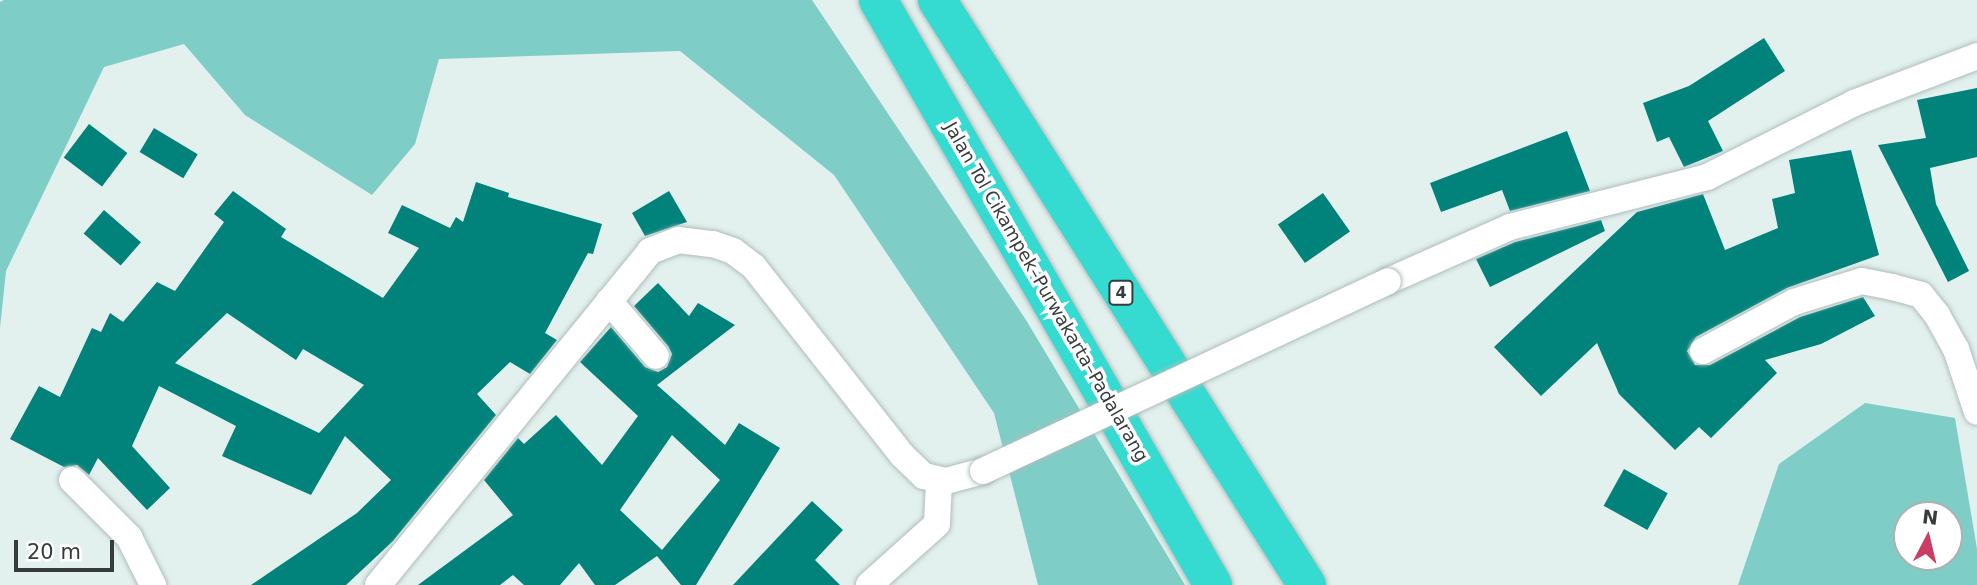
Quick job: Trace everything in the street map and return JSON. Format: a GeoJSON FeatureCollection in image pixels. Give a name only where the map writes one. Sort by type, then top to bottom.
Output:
{"type":"FeatureCollection","features":[{"type":"Feature","properties":{"kind":"highway","name":"Jalan Tol Cikampek–Purwakarta–Padalarang"},"geometry":{"type":"LineString","coordinates":[[878,0],[1213,585]]}},
{"type":"Feature","properties":{"kind":"highway","name":"4"},"geometry":{"type":"LineString","coordinates":[[937,0],[1307,585]]}},
{"type":"Feature","properties":{"kind":"street"},"geometry":{"type":"LineString","coordinates":[[378,585],[609,301],[661,244],[692,239],[733,251],[774,290],[902,455],[924,476],[939,481],[983,471],[1388,281],[1510,228],[1707,177],[1854,103],[1969,65]]}},
{"type":"Feature","properties":{"kind":"street"},"geometry":{"type":"LineString","coordinates":[[1703,351],[1794,302],[1862,281],[1892,287],[1921,295],[1937,315],[1956,349],[1977,412]]}},
{"type":"Feature","properties":{"kind":"street"},"geometry":{"type":"LineString","coordinates":[[609,301],[656,356]]}},
{"type":"Feature","properties":{"kind":"street"},"geometry":{"type":"LineString","coordinates":[[72,480],[129,537],[153,585]]}},
{"type":"Feature","properties":{"kind":"street"},"geometry":{"type":"LineString","coordinates":[[869,585],[937,524],[939,481]]}},
{"type":"Feature","properties":{"kind":"shaded area"},"geometry":{"type":"Polygon","coordinates":[[[812,0],[1026,320],[1185,585],[1038,585],[994,413],[834,175],[680,51],[439,59],[415,144],[372,195],[245,115],[184,44],[104,67],[6,271],[0,328],[0,2],[812,0]]]}},
{"type":"Feature","properties":{"kind":"shaded area"},"geometry":{"type":"Polygon","coordinates":[[[1865,403],[1955,418],[1977,549],[1977,585],[1738,585],[1779,464],[1865,403]]]}},
{"type":"Feature","properties":{"kind":"building"},"geometry":{"type":"Polygon","coordinates":[[[1764,38],[1785,71],[1708,121],[1723,151],[1684,167],[1669,137],[1657,142],[1643,103],[1689,86],[1764,38]]]}},
{"type":"Feature","properties":{"kind":"building"},"geometry":{"type":"Polygon","coordinates":[[[1977,88],[1977,157],[1930,168],[1936,204],[1969,271],[1948,282],[1878,145],[1926,138],[1917,100],[1977,88]]]}},
{"type":"Feature","properties":{"kind":"building"},"geometry":{"type":"Polygon","coordinates":[[[89,124],[127,153],[102,186],[64,158],[89,124]]]}},
{"type":"Feature","properties":{"kind":"building"},"geometry":{"type":"Polygon","coordinates":[[[154,128],[198,154],[183,178],[140,152],[154,128]]]}},
{"type":"Feature","properties":{"kind":"building"},"geometry":{"type":"Polygon","coordinates":[[[1567,131],[1590,191],[1510,211],[1502,190],[1441,212],[1430,183],[1567,131]]]}},
{"type":"Feature","properties":{"kind":"building"},"geometry":{"type":"Polygon","coordinates":[[[1851,150],[1879,255],[1787,288],[1696,337],[1687,351],[1695,365],[1710,365],[1800,317],[1863,297],[1875,316],[1821,344],[1765,360],[1777,373],[1711,438],[1699,427],[1675,450],[1619,394],[1597,343],[1541,396],[1494,347],[1637,212],[1703,194],[1725,250],[1778,228],[1772,199],[1795,193],[1789,160],[1851,150]]]}},
{"type":"Feature","properties":{"kind":"building"},"geometry":{"type":"Polygon","coordinates":[[[476,182],[509,193],[508,197],[602,224],[593,254],[588,253],[545,333],[557,340],[530,374],[510,362],[477,394],[496,415],[393,541],[346,585],[251,585],[357,513],[391,480],[345,436],[311,495],[222,456],[236,426],[159,386],[132,446],[170,488],[147,510],[98,458],[89,475],[77,465],[64,467],[10,439],[39,386],[60,397],[92,328],[101,332],[110,313],[123,322],[157,282],[175,291],[224,222],[214,214],[233,191],[286,229],[281,237],[383,298],[419,248],[388,233],[402,205],[450,228],[456,217],[463,222],[476,182]],[[227,313],[175,363],[319,433],[364,385],[303,349],[296,360],[227,313]]]}},
{"type":"Feature","properties":{"kind":"building"},"geometry":{"type":"Polygon","coordinates":[[[669,191],[687,222],[645,236],[632,213],[669,191]]]}},
{"type":"Feature","properties":{"kind":"building"},"geometry":{"type":"Polygon","coordinates":[[[1323,193],[1350,232],[1305,263],[1278,225],[1323,193]]]}},
{"type":"Feature","properties":{"kind":"building"},"geometry":{"type":"Polygon","coordinates":[[[104,210],[141,242],[121,266],[84,233],[104,210]]]}},
{"type":"Feature","properties":{"kind":"building"},"geometry":{"type":"Polygon","coordinates":[[[1601,220],[1605,231],[1490,287],[1476,259],[1515,242],[1601,220]]]}},
{"type":"Feature","properties":{"kind":"building"},"geometry":{"type":"Polygon","coordinates":[[[658,283],[689,316],[698,303],[735,325],[657,385],[725,445],[739,423],[780,448],[696,585],[681,585],[657,556],[615,585],[595,585],[579,563],[560,585],[524,585],[513,575],[500,585],[418,585],[513,515],[484,480],[518,438],[524,444],[556,415],[602,465],[638,416],[580,362],[611,327],[645,367],[658,372],[667,367],[672,354],[634,306],[658,283]],[[672,435],[620,510],[662,550],[720,480],[672,435]]]}},
{"type":"Feature","properties":{"kind":"building"},"geometry":{"type":"Polygon","coordinates":[[[1624,469],[1668,493],[1647,530],[1604,506],[1624,469]]]}},
{"type":"Feature","properties":{"kind":"building"},"geometry":{"type":"Polygon","coordinates":[[[812,501],[843,530],[815,560],[840,585],[733,585],[812,501]]]}}]}
